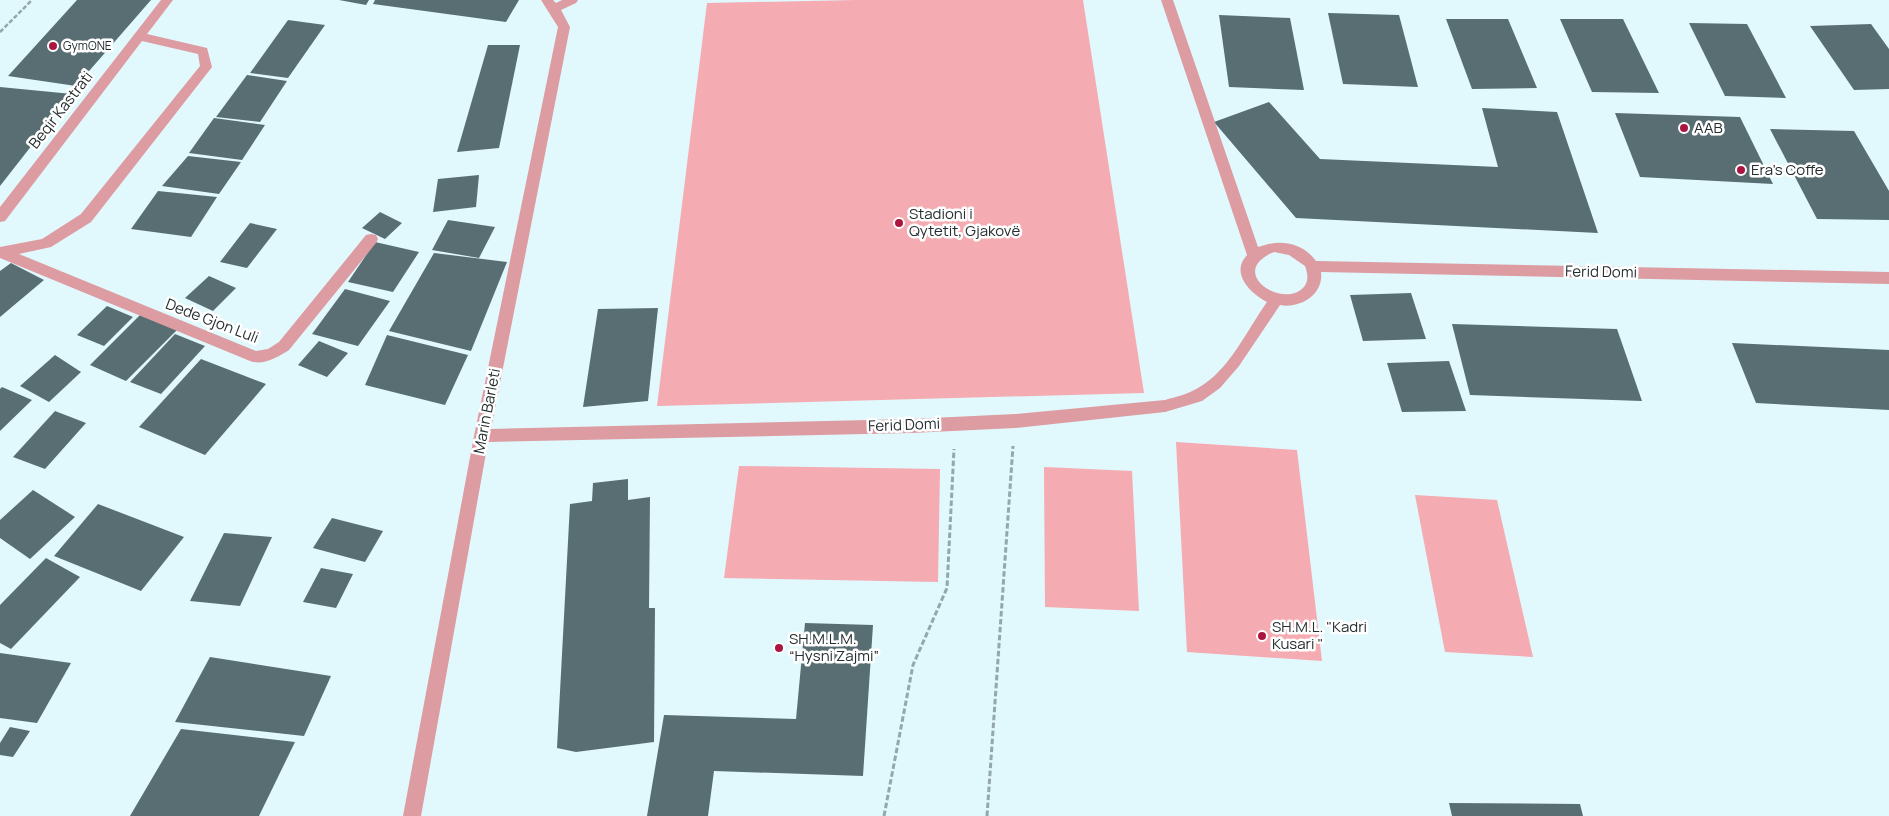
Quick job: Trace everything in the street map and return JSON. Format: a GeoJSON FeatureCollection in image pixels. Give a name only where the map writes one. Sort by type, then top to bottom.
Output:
{"type":"FeatureCollection","features":[{"type":"Feature","properties":{"kind":"street","name":"Beqir Kastrati"},"geometry":{"type":"LineString","coordinates":[[0,217],[167,0]]}},
{"type":"Feature","properties":{"kind":"street"},"geometry":{"type":"LineString","coordinates":[[551,4],[572,0]]}},
{"type":"Feature","properties":{"kind":"street"},"geometry":{"type":"LineString","coordinates":[[1167,0],[1254,254]]}},
{"type":"Feature","properties":{"kind":"street","name":"Marin Barleti"},"geometry":{"type":"LineString","coordinates":[[412,816],[482,436],[564,27],[551,4]]}},
{"type":"Feature","properties":{"kind":"street"},"geometry":{"type":"LineString","coordinates":[[0,252],[46,243],[86,218],[206,67],[204,51],[139,36]]}},
{"type":"Feature","properties":{"kind":"street","name":"Dede Gjon Luli"},"geometry":{"type":"LineString","coordinates":[[0,252],[255,357],[271,354],[284,346],[371,239]]}},
{"type":"Feature","properties":{"kind":"street"},"geometry":{"type":"LineString","coordinates":[[1273,247],[1284,248],[1306,258],[1312,266],[1315,276],[1314,285],[1309,293],[1300,298],[1289,300],[1277,300],[1256,288],[1249,280],[1246,270],[1248,262],[1254,254],[1273,247]]}},
{"type":"Feature","properties":{"kind":"street","name":"Ferid Domi"},"geometry":{"type":"LineString","coordinates":[[1312,266],[1889,278]]}},
{"type":"Feature","properties":{"kind":"street","name":"Ferid Domi"},"geometry":{"type":"LineString","coordinates":[[482,436],[1015,421],[1165,406],[1187,400],[1206,391],[1221,379],[1277,300]]}},
{"type":"Feature","properties":{"kind":"path"},"geometry":{"type":"LineString","coordinates":[[0,32],[32,0]]}},
{"type":"Feature","properties":{"kind":"path"},"geometry":{"type":"LineString","coordinates":[[987,816],[1015,421]]}},
{"type":"Feature","properties":{"kind":"path"},"geometry":{"type":"LineString","coordinates":[[884,816],[913,666],[947,588],[955,423]]}},
{"type":"Feature","properties":{"kind":"shaded area","name":"Stadioni i Qytetit, Gjakovë"},"geometry":{"type":"Polygon","coordinates":[[[856,0],[1083,0],[1144,393],[657,406],[707,3],[856,0]]]}},
{"type":"Feature","properties":{"kind":"shaded area"},"geometry":{"type":"Polygon","coordinates":[[[1176,442],[1297,450],[1322,661],[1187,652],[1176,442]]]}},
{"type":"Feature","properties":{"kind":"shaded area"},"geometry":{"type":"Polygon","coordinates":[[[739,466],[940,469],[938,582],[724,578],[739,466]]]}},
{"type":"Feature","properties":{"kind":"shaded area"},"geometry":{"type":"Polygon","coordinates":[[[1044,467],[1132,471],[1139,611],[1045,607],[1044,467]]]}},
{"type":"Feature","properties":{"kind":"shaded area"},"geometry":{"type":"Polygon","coordinates":[[[1415,495],[1497,500],[1533,657],[1445,652],[1415,495]]]}},
{"type":"Feature","properties":{"kind":"building"},"geometry":{"type":"Polygon","coordinates":[[[77,0],[151,0],[76,86],[8,76],[77,0]]]}},
{"type":"Feature","properties":{"kind":"building"},"geometry":{"type":"Polygon","coordinates":[[[339,0],[369,0],[366,5],[339,0]]]}},
{"type":"Feature","properties":{"kind":"building"},"geometry":{"type":"Polygon","coordinates":[[[375,0],[519,0],[506,22],[373,4],[375,0]]]}},
{"type":"Feature","properties":{"kind":"building"},"geometry":{"type":"Polygon","coordinates":[[[1328,13],[1399,15],[1418,87],[1343,84],[1328,13]]]}},
{"type":"Feature","properties":{"kind":"building"},"geometry":{"type":"Polygon","coordinates":[[[1219,15],[1290,18],[1304,90],[1229,87],[1219,15]]]}},
{"type":"Feature","properties":{"kind":"building"},"geometry":{"type":"Polygon","coordinates":[[[1446,19],[1508,19],[1537,88],[1472,89],[1446,19]]]}},
{"type":"Feature","properties":{"kind":"building"},"geometry":{"type":"Polygon","coordinates":[[[1560,19],[1623,19],[1659,93],[1592,92],[1560,19]]]}},
{"type":"Feature","properties":{"kind":"building"},"geometry":{"type":"Polygon","coordinates":[[[288,20],[325,25],[288,78],[250,73],[288,20]]]}},
{"type":"Feature","properties":{"kind":"building"},"geometry":{"type":"Polygon","coordinates":[[[1689,23],[1747,24],[1786,98],[1725,96],[1689,23]]]}},
{"type":"Feature","properties":{"kind":"building"},"geometry":{"type":"Polygon","coordinates":[[[1871,24],[1889,49],[1889,89],[1854,90],[1810,26],[1871,24]]]}},
{"type":"Feature","properties":{"kind":"building"},"geometry":{"type":"Polygon","coordinates":[[[488,45],[520,45],[499,148],[457,152],[488,45]]]}},
{"type":"Feature","properties":{"kind":"building"},"geometry":{"type":"Polygon","coordinates":[[[247,75],[287,81],[260,122],[216,117],[247,75]]]}},
{"type":"Feature","properties":{"kind":"building"},"geometry":{"type":"Polygon","coordinates":[[[0,87],[72,94],[0,186],[0,87]]]}},
{"type":"Feature","properties":{"kind":"building"},"geometry":{"type":"Polygon","coordinates":[[[1269,102],[1320,159],[1498,167],[1482,108],[1557,112],[1598,233],[1296,218],[1214,122],[1269,102]]]}},
{"type":"Feature","properties":{"kind":"building"},"geometry":{"type":"Polygon","coordinates":[[[1615,113],[1740,117],[1773,184],[1640,177],[1615,113]]]}},
{"type":"Feature","properties":{"kind":"building"},"geometry":{"type":"Polygon","coordinates":[[[214,118],[265,125],[242,160],[189,153],[214,118]]]}},
{"type":"Feature","properties":{"kind":"building"},"geometry":{"type":"Polygon","coordinates":[[[1770,129],[1854,131],[1889,191],[1889,220],[1817,219],[1770,129]]]}},
{"type":"Feature","properties":{"kind":"building"},"geometry":{"type":"Polygon","coordinates":[[[188,156],[241,162],[219,194],[162,186],[188,156]]]}},
{"type":"Feature","properties":{"kind":"building"},"geometry":{"type":"Polygon","coordinates":[[[479,175],[476,207],[433,212],[438,179],[479,175]]]}},
{"type":"Feature","properties":{"kind":"building"},"geometry":{"type":"Polygon","coordinates":[[[158,191],[217,197],[191,237],[131,229],[158,191]]]}},
{"type":"Feature","properties":{"kind":"building"},"geometry":{"type":"Polygon","coordinates":[[[380,212],[402,223],[385,239],[362,228],[380,212]]]}},
{"type":"Feature","properties":{"kind":"building"},"geometry":{"type":"Polygon","coordinates":[[[448,220],[495,227],[479,258],[432,250],[448,220]]]}},
{"type":"Feature","properties":{"kind":"building"},"geometry":{"type":"Polygon","coordinates":[[[250,223],[277,229],[247,268],[220,262],[250,223]]]}},
{"type":"Feature","properties":{"kind":"building"},"geometry":{"type":"Polygon","coordinates":[[[375,242],[419,252],[393,292],[348,282],[375,242]]]}},
{"type":"Feature","properties":{"kind":"building"},"geometry":{"type":"Polygon","coordinates":[[[434,253],[507,262],[471,351],[389,331],[434,253]]]}},
{"type":"Feature","properties":{"kind":"building"},"geometry":{"type":"Polygon","coordinates":[[[11,263],[44,280],[0,317],[0,271],[11,263]]]}},
{"type":"Feature","properties":{"kind":"building"},"geometry":{"type":"Polygon","coordinates":[[[209,276],[236,288],[213,311],[185,298],[209,276]]]}},
{"type":"Feature","properties":{"kind":"building"},"geometry":{"type":"Polygon","coordinates":[[[345,289],[390,301],[358,346],[312,334],[345,289]]]}},
{"type":"Feature","properties":{"kind":"building"},"geometry":{"type":"Polygon","coordinates":[[[1411,293],[1426,339],[1363,341],[1350,295],[1411,293]]]}},
{"type":"Feature","properties":{"kind":"building"},"geometry":{"type":"Polygon","coordinates":[[[107,306],[133,317],[104,346],[77,335],[107,306]]]}},
{"type":"Feature","properties":{"kind":"building"},"geometry":{"type":"Polygon","coordinates":[[[658,308],[648,401],[583,407],[598,309],[658,308]]]}},
{"type":"Feature","properties":{"kind":"building"},"geometry":{"type":"Polygon","coordinates":[[[142,313],[178,329],[126,381],[90,365],[142,313]]]}},
{"type":"Feature","properties":{"kind":"building"},"geometry":{"type":"Polygon","coordinates":[[[1452,324],[1617,329],[1642,401],[1470,395],[1452,324]]]}},
{"type":"Feature","properties":{"kind":"building"},"geometry":{"type":"Polygon","coordinates":[[[175,334],[205,346],[161,394],[130,382],[175,334]]]}},
{"type":"Feature","properties":{"kind":"building"},"geometry":{"type":"Polygon","coordinates":[[[387,335],[468,355],[445,405],[365,385],[387,335]]]}},
{"type":"Feature","properties":{"kind":"building"},"geometry":{"type":"Polygon","coordinates":[[[319,341],[348,353],[327,377],[298,365],[319,341]]]}},
{"type":"Feature","properties":{"kind":"building"},"geometry":{"type":"Polygon","coordinates":[[[1732,343],[1889,350],[1889,410],[1756,403],[1732,343]]]}},
{"type":"Feature","properties":{"kind":"building"},"geometry":{"type":"Polygon","coordinates":[[[55,355],[81,372],[49,402],[20,386],[55,355]]]}},
{"type":"Feature","properties":{"kind":"building"},"geometry":{"type":"Polygon","coordinates":[[[201,359],[266,384],[205,455],[139,427],[201,359]]]}},
{"type":"Feature","properties":{"kind":"building"},"geometry":{"type":"Polygon","coordinates":[[[1449,361],[1466,411],[1402,412],[1387,363],[1449,361]]]}},
{"type":"Feature","properties":{"kind":"building"},"geometry":{"type":"Polygon","coordinates":[[[2,387],[32,400],[0,431],[0,389],[2,387]]]}},
{"type":"Feature","properties":{"kind":"building"},"geometry":{"type":"Polygon","coordinates":[[[55,411],[86,423],[45,469],[13,457],[55,411]]]}},
{"type":"Feature","properties":{"kind":"building"},"geometry":{"type":"Polygon","coordinates":[[[628,479],[628,500],[650,497],[649,608],[655,608],[654,742],[576,752],[557,748],[570,504],[592,501],[593,483],[628,479]]]}},
{"type":"Feature","properties":{"kind":"building"},"geometry":{"type":"Polygon","coordinates":[[[33,490],[75,517],[30,559],[0,538],[0,520],[33,490]]]}},
{"type":"Feature","properties":{"kind":"building"},"geometry":{"type":"Polygon","coordinates":[[[98,504],[184,537],[141,591],[54,556],[98,504]]]}},
{"type":"Feature","properties":{"kind":"building"},"geometry":{"type":"Polygon","coordinates":[[[332,518],[383,531],[365,562],[313,548],[332,518]]]}},
{"type":"Feature","properties":{"kind":"building"},"geometry":{"type":"Polygon","coordinates":[[[224,533],[272,537],[240,606],[190,601],[224,533]]]}},
{"type":"Feature","properties":{"kind":"building"},"geometry":{"type":"Polygon","coordinates":[[[46,558],[80,577],[11,649],[0,643],[0,605],[46,558]]]}},
{"type":"Feature","properties":{"kind":"building"},"geometry":{"type":"Polygon","coordinates":[[[321,568],[353,574],[336,608],[303,602],[321,568]]]}},
{"type":"Feature","properties":{"kind":"building"},"geometry":{"type":"Polygon","coordinates":[[[805,623],[873,625],[863,776],[714,771],[708,816],[647,816],[664,715],[796,719],[805,623]]]}},
{"type":"Feature","properties":{"kind":"building"},"geometry":{"type":"Polygon","coordinates":[[[0,653],[71,663],[37,723],[0,718],[0,653]]]}},
{"type":"Feature","properties":{"kind":"building"},"geometry":{"type":"Polygon","coordinates":[[[210,657],[331,676],[304,736],[175,722],[210,657]]]}},
{"type":"Feature","properties":{"kind":"building"},"geometry":{"type":"Polygon","coordinates":[[[10,727],[30,731],[13,757],[0,755],[0,743],[10,727]]]}},
{"type":"Feature","properties":{"kind":"building"},"geometry":{"type":"Polygon","coordinates":[[[181,729],[295,742],[259,816],[130,816],[181,729]]]}},
{"type":"Feature","properties":{"kind":"building"},"geometry":{"type":"Polygon","coordinates":[[[1449,803],[1580,804],[1583,816],[1452,816],[1449,803]]]}},
{"type":"Feature","properties":{"kind":"place","name":"GymONE"},"geometry":{"type":"Point","coordinates":[53,46]}},
{"type":"Feature","properties":{"kind":"place","name":"AAB"},"geometry":{"type":"Point","coordinates":[1684,128]}},
{"type":"Feature","properties":{"kind":"place","name":"Era's Coffe"},"geometry":{"type":"Point","coordinates":[1741,170]}},
{"type":"Feature","properties":{"kind":"place","name":"Stadioni i Qytetit, Gjakovë"},"geometry":{"type":"Point","coordinates":[899,223]}},
{"type":"Feature","properties":{"kind":"place","name":"SH.M.L. \"Kadri Kusari \""},"geometry":{"type":"Point","coordinates":[1262,636]}},
{"type":"Feature","properties":{"kind":"place","name":"SH.M.L.M. “Hysni Zajmi”"},"geometry":{"type":"Point","coordinates":[779,648]}}]}
